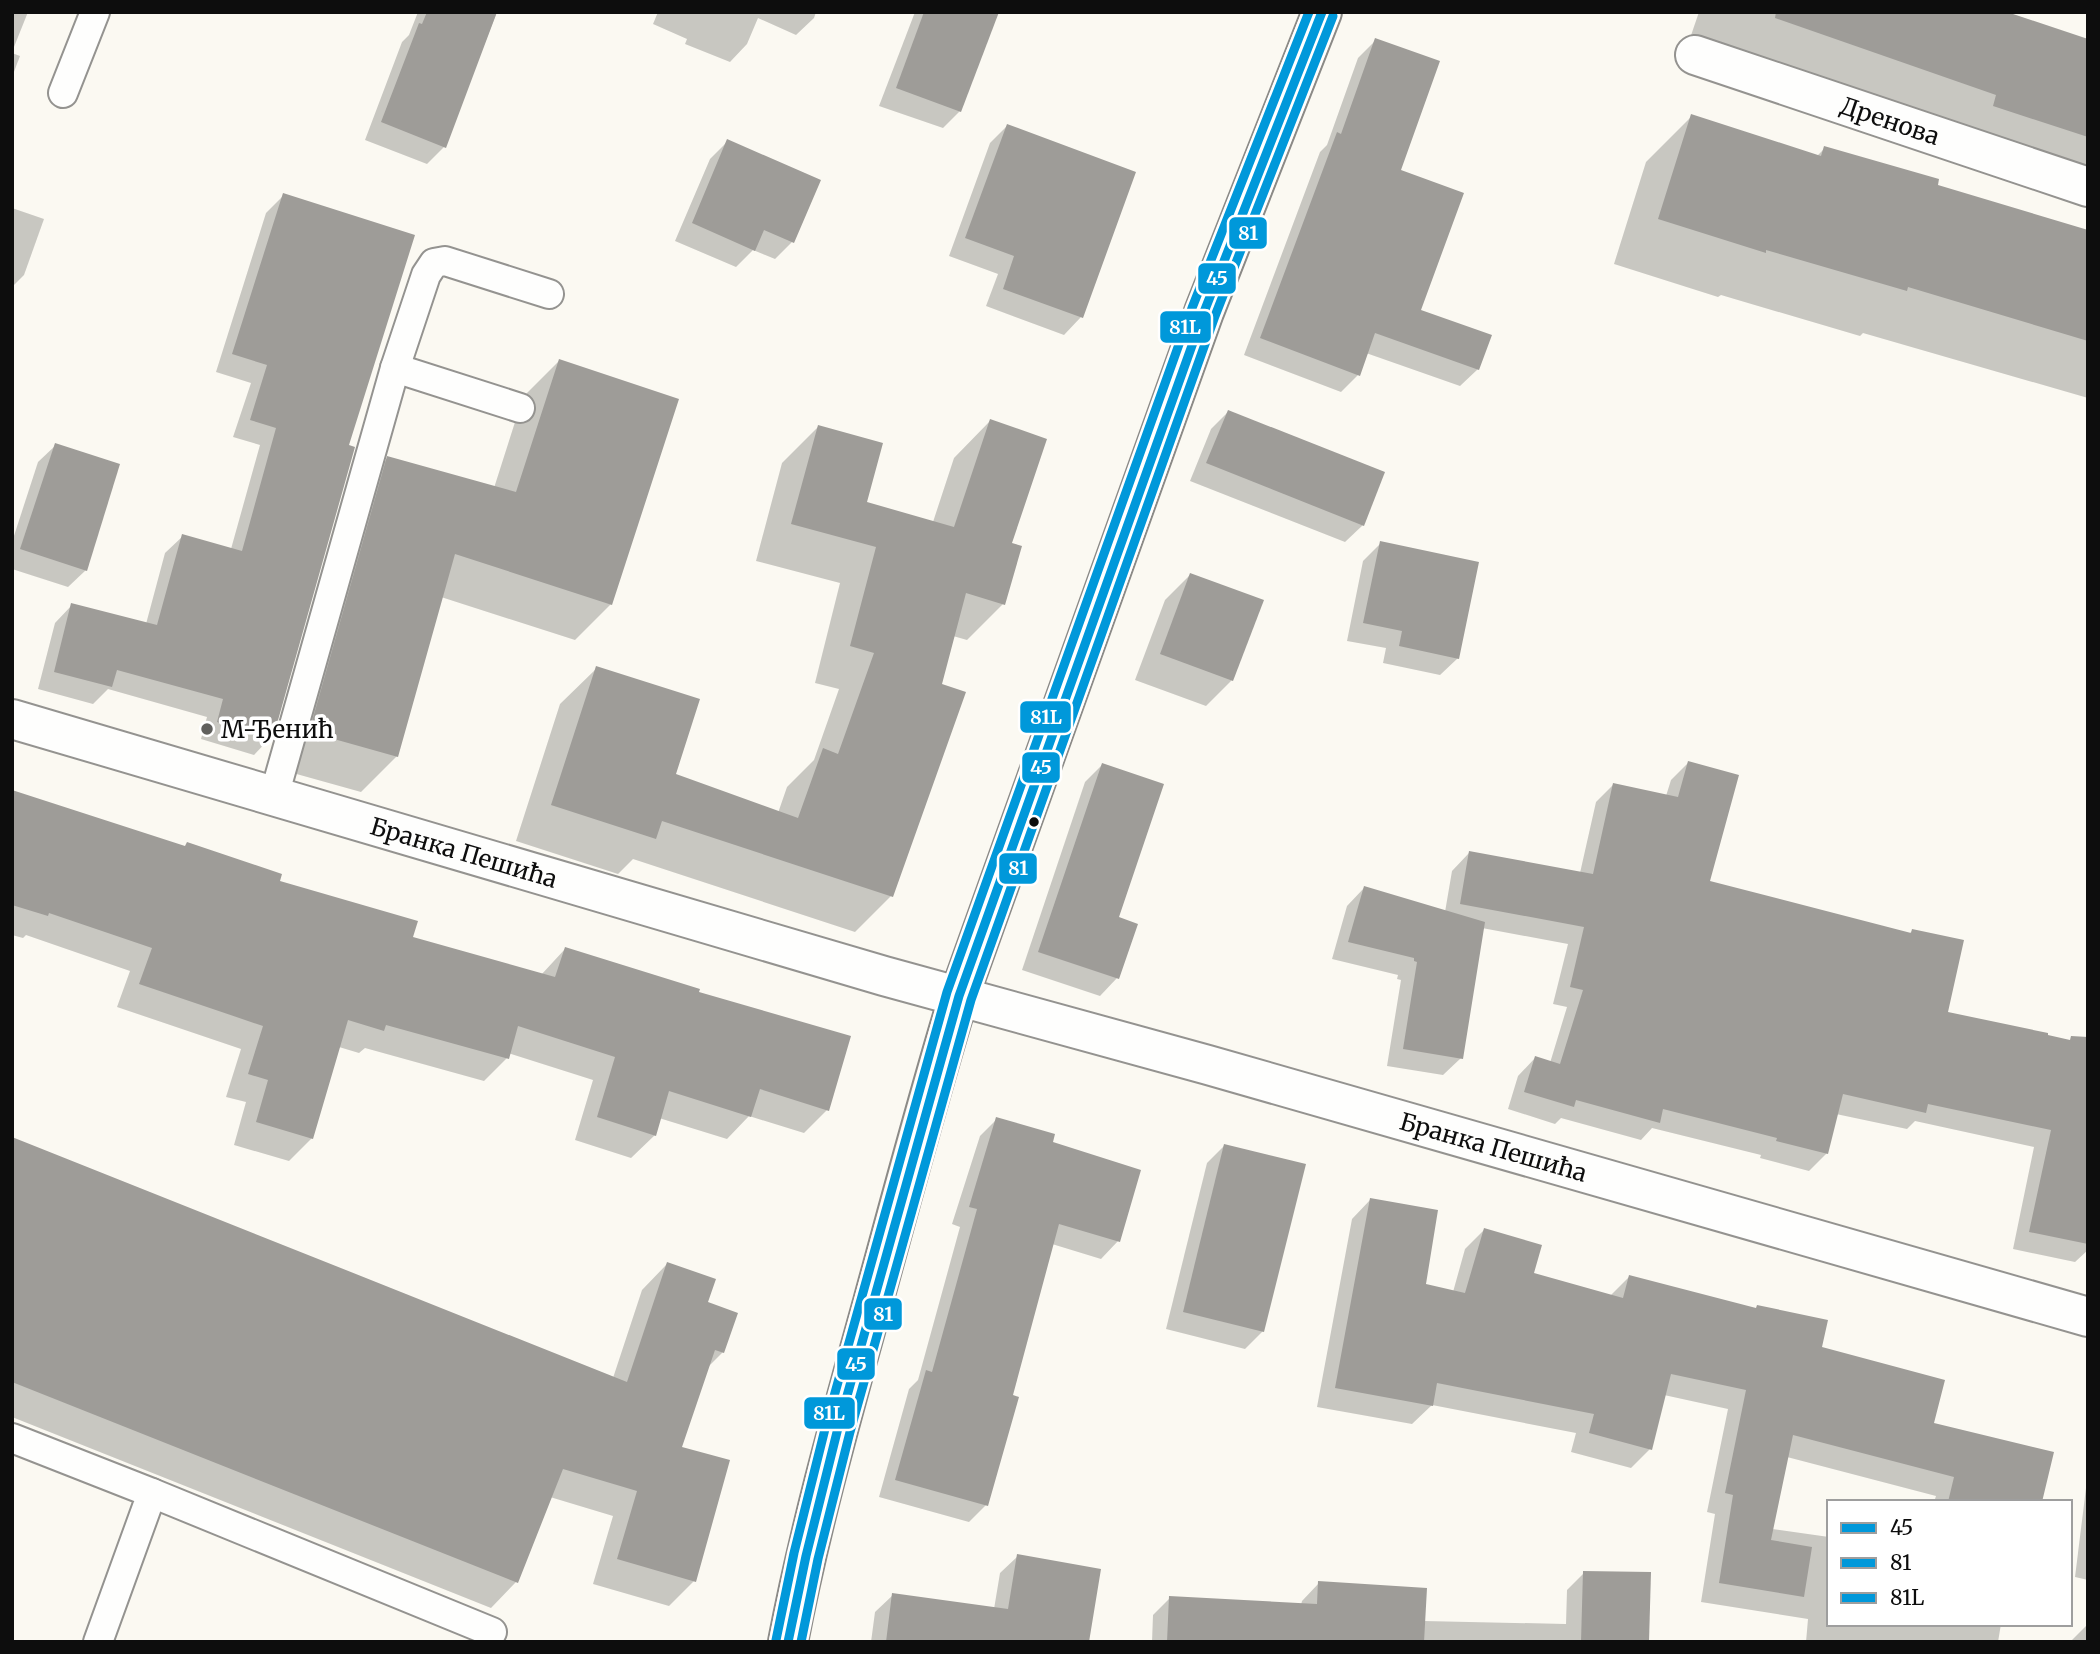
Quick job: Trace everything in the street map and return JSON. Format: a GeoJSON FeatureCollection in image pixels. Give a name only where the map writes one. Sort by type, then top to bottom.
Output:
{"type":"FeatureCollection","features":[{"type":"Feature","properties":{"kind":"main road"},"geometry":{"type":"LineString","coordinates":[[788,1642],[846,1399],[959,996],[1204,312],[1322,12]]}},
{"type":"Feature","properties":{"kind":"street","name":"Дренова"},"geometry":{"type":"LineString","coordinates":[[1695,55],[2088,187]]}},
{"type":"Feature","properties":{"kind":"street","name":"Бранка Пешића"},"geometry":{"type":"LineString","coordinates":[[12,719],[871,972],[2088,1317]]}},
{"type":"Feature","properties":{"kind":"lane"},"geometry":{"type":"LineString","coordinates":[[63,93],[95,12]]}},
{"type":"Feature","properties":{"kind":"lane"},"geometry":{"type":"LineString","coordinates":[[274,796],[396,368],[426,275],[434,263],[445,261],[549,294]]}},
{"type":"Feature","properties":{"kind":"lane"},"geometry":{"type":"LineString","coordinates":[[396,368],[520,408]]}},
{"type":"Feature","properties":{"kind":"lane"},"geometry":{"type":"LineString","coordinates":[[12,1438],[492,1632]]}},
{"type":"Feature","properties":{"kind":"lane"},"geometry":{"type":"LineString","coordinates":[[98,1642],[152,1493]]}},
{"type":"Feature","properties":{"kind":"building"},"geometry":{"type":"Polygon","coordinates":[[[427,12],[497,12],[446,148],[381,122],[419,23],[422,24],[427,12]]]}},
{"type":"Feature","properties":{"kind":"building"},"geometry":{"type":"Polygon","coordinates":[[[924,12],[999,12],[961,112],[896,88],[924,12]]]}},
{"type":"Feature","properties":{"kind":"building"},"geometry":{"type":"Polygon","coordinates":[[[1776,12],[2007,12],[2088,39],[2088,137],[1993,106],[1996,95],[1775,18],[1776,12]]]}},
{"type":"Feature","properties":{"kind":"building"},"geometry":{"type":"Polygon","coordinates":[[[1375,38],[1440,61],[1401,170],[1464,193],[1421,310],[1492,335],[1479,370],[1375,333],[1360,376],[1260,338],[1337,132],[1341,134],[1375,38]]]}},
{"type":"Feature","properties":{"kind":"building"},"geometry":{"type":"Polygon","coordinates":[[[1691,114],[1821,156],[1824,146],[1939,179],[1938,185],[2088,230],[2088,341],[1908,287],[1907,291],[1766,250],[1766,253],[1658,219],[1691,114]]]}},
{"type":"Feature","properties":{"kind":"building"},"geometry":{"type":"Polygon","coordinates":[[[1007,124],[1136,172],[1083,318],[1003,289],[1014,256],[965,238],[1007,124]]]}},
{"type":"Feature","properties":{"kind":"building"},"geometry":{"type":"Polygon","coordinates":[[[727,139],[821,180],[794,243],[764,230],[755,251],[692,223],[727,139]]]}},
{"type":"Feature","properties":{"kind":"building"},"geometry":{"type":"Polygon","coordinates":[[[283,193],[415,235],[349,445],[355,447],[273,738],[217,722],[223,699],[117,670],[112,687],[54,672],[71,603],[157,625],[182,534],[242,551],[276,428],[250,420],[267,365],[232,354],[283,193]]]}},
{"type":"Feature","properties":{"kind":"building"},"geometry":{"type":"Polygon","coordinates":[[[559,359],[679,399],[612,605],[455,554],[398,757],[309,732],[387,456],[516,492],[559,359]]]}},
{"type":"Feature","properties":{"kind":"building"},"geometry":{"type":"Polygon","coordinates":[[[1228,410],[1385,472],[1364,526],[1206,463],[1228,410]]]}},
{"type":"Feature","properties":{"kind":"building"},"geometry":{"type":"Polygon","coordinates":[[[990,419],[1047,439],[1012,543],[1022,546],[1005,605],[966,593],[942,684],[966,692],[893,897],[662,821],[656,839],[551,805],[596,666],[700,699],[676,774],[798,818],[823,748],[838,754],[874,653],[850,646],[876,547],[791,524],[818,425],[883,443],[867,502],[954,527],[990,419]]]}},
{"type":"Feature","properties":{"kind":"building"},"geometry":{"type":"Polygon","coordinates":[[[55,443],[120,464],[87,571],[20,549],[55,443]]]}},
{"type":"Feature","properties":{"kind":"building"},"geometry":{"type":"Polygon","coordinates":[[[1380,541],[1479,562],[1459,659],[1399,646],[1402,631],[1363,623],[1380,541]]]}},
{"type":"Feature","properties":{"kind":"building"},"geometry":{"type":"Polygon","coordinates":[[[1190,573],[1264,600],[1233,681],[1160,654],[1190,573]]]}},
{"type":"Feature","properties":{"kind":"building"},"geometry":{"type":"Polygon","coordinates":[[[1688,761],[1739,775],[1710,881],[1911,933],[1912,929],[1964,940],[1948,1012],[2070,1040],[2071,1036],[2088,1037],[2088,1244],[2029,1232],[2051,1130],[1928,1104],[1926,1113],[1843,1094],[1828,1154],[1663,1109],[1660,1123],[1576,1100],[1574,1107],[1524,1092],[1535,1056],[1560,1064],[1583,990],[1570,987],[1584,927],[1460,904],[1469,851],[1593,874],[1613,783],[1678,797],[1688,761]]]}},
{"type":"Feature","properties":{"kind":"building"},"geometry":{"type":"Polygon","coordinates":[[[1102,763],[1164,784],[1119,917],[1138,924],[1119,979],[1038,952],[1102,763]]]}},
{"type":"Feature","properties":{"kind":"building"},"geometry":{"type":"Polygon","coordinates":[[[12,790],[185,846],[187,842],[282,874],[280,881],[418,921],[413,937],[555,977],[565,947],[700,989],[699,992],[851,1036],[829,1111],[760,1089],[751,1117],[669,1091],[656,1136],[597,1117],[615,1057],[518,1026],[509,1059],[386,1025],[384,1031],[348,1020],[313,1139],[256,1122],[268,1080],[248,1074],[263,1026],[139,984],[152,948],[49,913],[48,916],[12,905],[12,790]]]}},
{"type":"Feature","properties":{"kind":"building"},"geometry":{"type":"Polygon","coordinates":[[[1364,886],[1485,922],[1463,1059],[1403,1049],[1417,962],[1414,958],[1348,942],[1364,886]]]}},
{"type":"Feature","properties":{"kind":"building"},"geometry":{"type":"Polygon","coordinates":[[[996,1117],[1055,1134],[1053,1142],[1141,1170],[1120,1242],[1059,1224],[1013,1395],[1019,1397],[988,1506],[895,1480],[926,1370],[932,1372],[977,1209],[969,1207],[996,1117]]]}},
{"type":"Feature","properties":{"kind":"building"},"geometry":{"type":"Polygon","coordinates":[[[12,1137],[627,1382],[667,1262],[716,1279],[708,1302],[738,1313],[724,1353],[715,1350],[682,1447],[730,1460],[696,1582],[617,1559],[637,1491],[563,1469],[518,1583],[12,1382],[12,1137]]]}},
{"type":"Feature","properties":{"kind":"building"},"geometry":{"type":"Polygon","coordinates":[[[1224,1144],[1306,1164],[1264,1332],[1183,1312],[1224,1144]]]}},
{"type":"Feature","properties":{"kind":"building"},"geometry":{"type":"Polygon","coordinates":[[[1370,1198],[1438,1210],[1426,1284],[1465,1293],[1484,1228],[1542,1245],[1534,1273],[1623,1298],[1629,1275],[1756,1308],[1757,1305],[1828,1320],[1822,1347],[1945,1380],[1934,1423],[2054,1452],[2042,1500],[1948,1500],[1954,1477],[1793,1435],[1771,1540],[1812,1547],[1804,1597],[1719,1583],[1733,1495],[1725,1493],[1746,1390],[1671,1374],[1652,1450],[1589,1433],[1594,1414],[1437,1383],[1433,1406],[1335,1388],[1370,1198]]]}},
{"type":"Feature","properties":{"kind":"building"},"geometry":{"type":"Polygon","coordinates":[[[1017,1554],[1101,1569],[1089,1642],[886,1642],[892,1593],[1008,1609],[1017,1554]]]}},
{"type":"Feature","properties":{"kind":"building"},"geometry":{"type":"Polygon","coordinates":[[[1583,1571],[1651,1572],[1649,1642],[1581,1642],[1583,1571]]]}},
{"type":"Feature","properties":{"kind":"building"},"geometry":{"type":"Polygon","coordinates":[[[1318,1581],[1427,1588],[1424,1642],[1167,1642],[1169,1596],[1317,1604],[1318,1581]]]}},
{"type":"Feature","properties":{"kind":"transit line","name":"81L"},"geometry":{"type":"LineString","coordinates":[[776,1640],[794,1553],[826,1425],[947,992],[1192,308],[1309,12]]}},
{"type":"Feature","properties":{"kind":"transit line","name":"45"},"geometry":{"type":"LineString","coordinates":[[788,1642],[838,1428],[959,996],[1204,312],[1322,12]]}},
{"type":"Feature","properties":{"kind":"transit line","name":"81"},"geometry":{"type":"LineString","coordinates":[[801,1642],[818,1559],[850,1432],[971,1000],[1215,316],[1333,16]]}},
{"type":"Feature","properties":{"kind":"place","name":"М-Ђенић"},"geometry":{"type":"Point","coordinates":[207,729]}}]}
